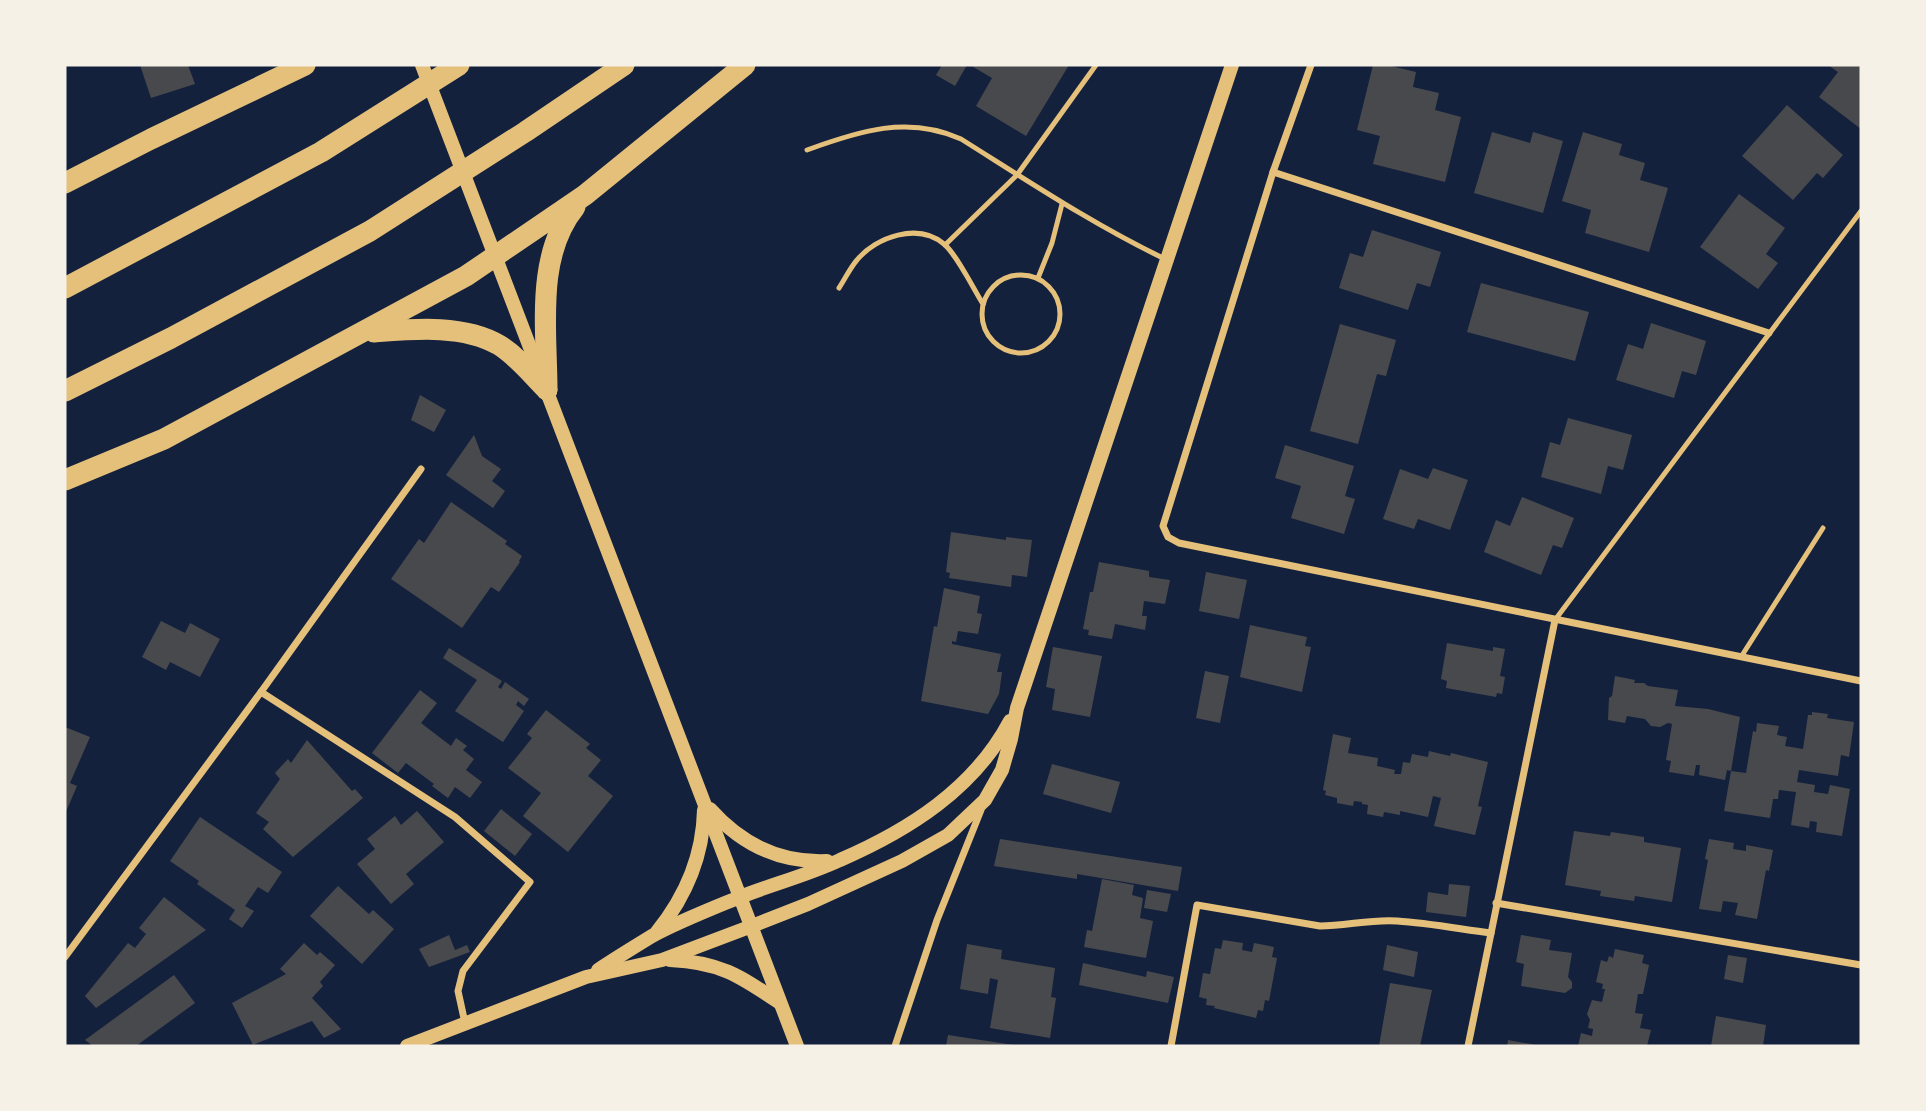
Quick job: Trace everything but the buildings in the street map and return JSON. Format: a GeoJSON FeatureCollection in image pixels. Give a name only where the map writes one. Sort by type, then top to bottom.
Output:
{"type":"FeatureCollection","features":[{"type":"Feature","properties":{"kind":"highway"},"geometry":{"type":"LineString","coordinates":[[65,183],[151,138],[305,65]]}},
{"type":"Feature","properties":{"kind":"highway"},"geometry":{"type":"LineString","coordinates":[[65,288],[321,152],[459,65]]}},
{"type":"Feature","properties":{"kind":"highway"},"geometry":{"type":"LineString","coordinates":[[65,391],[171,338],[370,231],[624,65]]}},
{"type":"Feature","properties":{"kind":"highway"},"geometry":{"type":"LineString","coordinates":[[65,480],[164,439],[466,276],[585,195],[745,65]]}},
{"type":"Feature","properties":{"kind":"highway"},"geometry":{"type":"LineString","coordinates":[[547,390],[547,307],[551,257],[556,236],[565,219],[585,195]]}},
{"type":"Feature","properties":{"kind":"highway"},"geometry":{"type":"LineString","coordinates":[[365,332],[426,328],[462,332],[498,344],[547,390]]}},
{"type":"Feature","properties":{"kind":"main road"},"geometry":{"type":"LineString","coordinates":[[422,65],[797,1046]]}},
{"type":"Feature","properties":{"kind":"main road"},"geometry":{"type":"LineString","coordinates":[[407,1046],[586,977],[662,960],[819,900],[902,861],[947,835],[985,800],[1002,770],[1017,708],[1231,65]]}},
{"type":"Feature","properties":{"kind":"main road"},"geometry":{"type":"LineString","coordinates":[[586,977],[654,935],[740,897],[839,861],[894,834],[936,808],[996,747],[1017,708]]}},
{"type":"Feature","properties":{"kind":"main road"},"geometry":{"type":"LineString","coordinates":[[704,802],[749,843],[778,856],[808,862],[839,861]]}},
{"type":"Feature","properties":{"kind":"main road"},"geometry":{"type":"LineString","coordinates":[[654,935],[683,895],[692,873],[702,838],[704,802]]}},
{"type":"Feature","properties":{"kind":"main road"},"geometry":{"type":"LineString","coordinates":[[662,960],[698,961],[718,966],[753,984],[780,1003]]}},
{"type":"Feature","properties":{"kind":"street"},"geometry":{"type":"LineString","coordinates":[[1311,65],[1273,172],[1163,526],[1168,537],[1179,543],[1861,681]]}},
{"type":"Feature","properties":{"kind":"street"},"geometry":{"type":"LineString","coordinates":[[1273,172],[1769,333]]}},
{"type":"Feature","properties":{"kind":"street"},"geometry":{"type":"LineString","coordinates":[[65,957],[261,692],[421,468]]}},
{"type":"Feature","properties":{"kind":"street"},"geometry":{"type":"LineString","coordinates":[[1468,1046],[1555,620]]}},
{"type":"Feature","properties":{"kind":"street"},"geometry":{"type":"LineString","coordinates":[[261,692],[455,817],[530,882],[463,971],[458,991],[465,1023]]}},
{"type":"Feature","properties":{"kind":"street"},"geometry":{"type":"LineString","coordinates":[[895,1046],[937,920],[985,800]]}},
{"type":"Feature","properties":{"kind":"street"},"geometry":{"type":"LineString","coordinates":[[1496,903],[1861,965]]}},
{"type":"Feature","properties":{"kind":"street"},"geometry":{"type":"LineString","coordinates":[[1171,1046],[1197,905],[1320,926],[1340,926],[1365,921],[1398,921],[1491,933]]}},
{"type":"Feature","properties":{"kind":"lane"},"geometry":{"type":"LineString","coordinates":[[945,245],[1017,175],[1096,65]]}},
{"type":"Feature","properties":{"kind":"lane"},"geometry":{"type":"LineString","coordinates":[[807,150],[890,126],[932,128],[961,139],[1062,204],[1165,259]]}},
{"type":"Feature","properties":{"kind":"lane"},"geometry":{"type":"LineString","coordinates":[[1038,278],[1052,243],[1062,204]]}},
{"type":"Feature","properties":{"kind":"lane"},"geometry":{"type":"LineString","coordinates":[[1555,620],[1861,211]]}},
{"type":"Feature","properties":{"kind":"lane"},"geometry":{"type":"LineString","coordinates":[[839,288],[857,260],[883,240],[900,234],[915,234],[931,237],[945,245],[983,304]]}},
{"type":"Feature","properties":{"kind":"lane"},"geometry":{"type":"LineString","coordinates":[[1023,274],[1038,278],[1054,290],[1060,306],[1059,326],[1051,340],[1029,352],[1013,352],[996,344],[984,328],[983,304],[990,290],[1003,278],[1023,274]]}},
{"type":"Feature","properties":{"kind":"lane"},"geometry":{"type":"LineString","coordinates":[[1741,657],[1823,528]]}}]}
